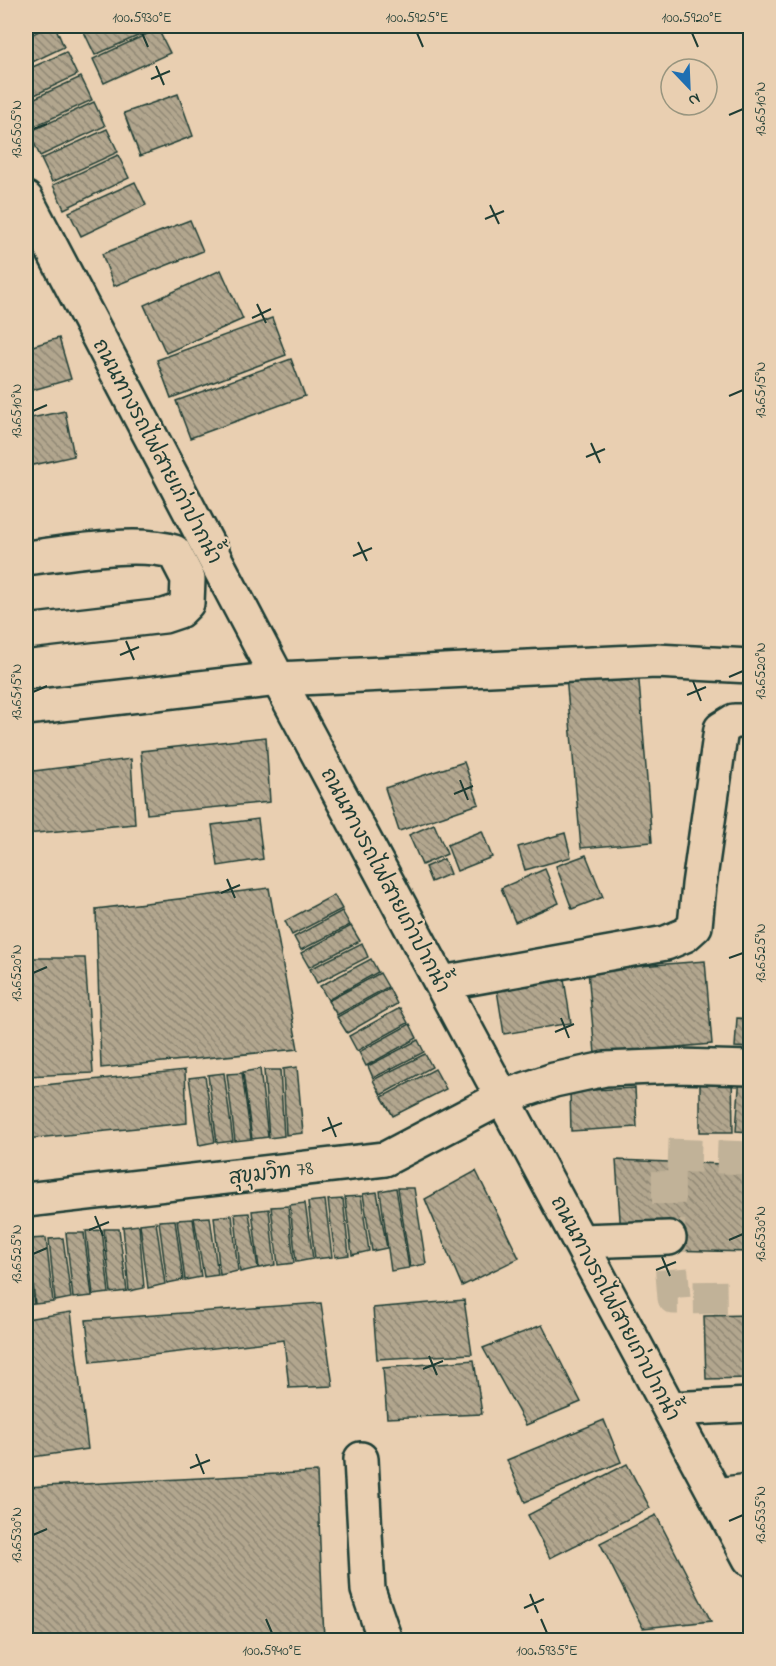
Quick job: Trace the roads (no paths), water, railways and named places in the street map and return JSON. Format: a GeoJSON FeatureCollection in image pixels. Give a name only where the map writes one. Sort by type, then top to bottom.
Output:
{"type":"FeatureCollection","features":[{"type":"Feature","properties":{"kind":"main road","name":"ถนนทางรถไฟสายเก่าปากน้ำ"},"geometry":{"type":"LineString","coordinates":[[26,200],[278,679],[716,1495],[742,1529],[750,1559]]}},
{"type":"Feature","properties":{"kind":"main road"},"geometry":{"type":"LineString","coordinates":[[26,558],[95,549],[159,547],[174,552],[188,579],[188,603],[179,611],[164,616],[26,632]]}},
{"type":"Feature","properties":{"kind":"main road"},"geometry":{"type":"LineString","coordinates":[[26,708],[278,679],[656,661],[750,666]]}},
{"type":"Feature","properties":{"kind":"main road"},"geometry":{"type":"LineString","coordinates":[[442,983],[666,944],[685,935],[695,926],[721,729],[734,721],[750,721]]}},
{"type":"Feature","properties":{"kind":"main road","name":"สุขุมวิท 78"},"geometry":{"type":"LineString","coordinates":[[26,1200],[385,1159],[503,1097],[554,1080],[604,1069],[678,1066],[750,1068]]}},
{"type":"Feature","properties":{"kind":"main road"},"geometry":{"type":"LineString","coordinates":[[580,1241],[669,1238]]}},
{"type":"Feature","properties":{"kind":"main road"},"geometry":{"type":"LineString","coordinates":[[670,1409],[750,1405]]}},
{"type":"Feature","properties":{"kind":"main road"},"geometry":{"type":"LineString","coordinates":[[361,1460],[368,1590],[385,1641]]}},
{"type":"Feature","properties":{"kind":"main road"},"geometry":{"type":"LineString","coordinates":[[716,1495],[750,1491]]}},
{"type":"Feature","properties":{"kind":"tunnel"},"geometry":{"type":"LineString","coordinates":[[750,1158],[668,1155],[669,1238],[674,1298],[750,1297]]}}]}
